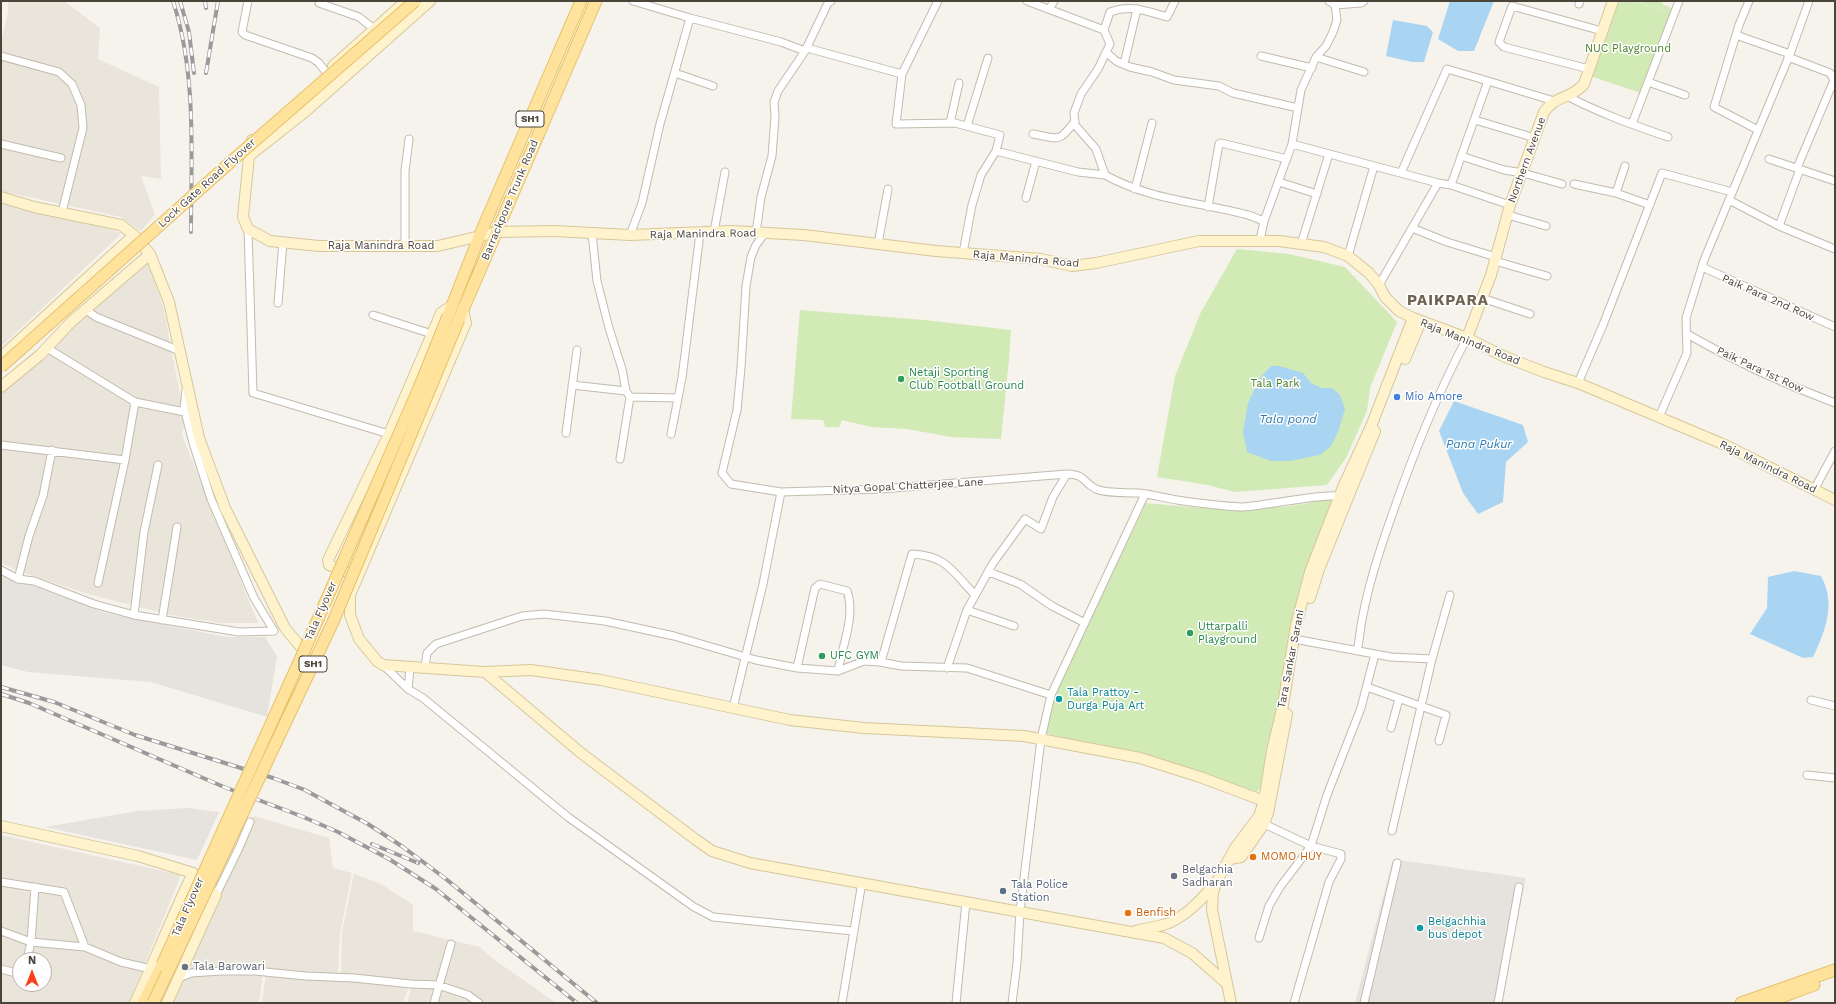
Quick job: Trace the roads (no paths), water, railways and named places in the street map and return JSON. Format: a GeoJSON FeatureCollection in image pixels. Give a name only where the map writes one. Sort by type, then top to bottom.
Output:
{"type":"FeatureCollection","features":[{"type":"Feature","properties":{"kind":"main road","name":"Lock Gate Road Flyover"},"geometry":{"type":"LineString","coordinates":[[1,368],[234,159],[415,1]]}},
{"type":"Feature","properties":{"kind":"main road","name":"Barrackpore Trunk Road"},"geometry":{"type":"LineString","coordinates":[[456,312],[479,237],[581,1]]}},
{"type":"Feature","properties":{"kind":"main road","name":"Barrackpore Trunk Road"},"geometry":{"type":"LineString","coordinates":[[456,312],[497,232],[596,1]]}},
{"type":"Feature","properties":{"kind":"main road","name":"Tala Flyover"},"geometry":{"type":"LineString","coordinates":[[143,1003],[162,965],[304,652],[419,388],[456,312]]}},
{"type":"Feature","properties":{"kind":"main road","name":"Tala Flyover"},"geometry":{"type":"LineString","coordinates":[[153,1003],[332,622],[456,312]]}},
{"type":"Feature","properties":{"kind":"main road"},"geometry":{"type":"LineString","coordinates":[[1741,1003],[1835,970]]}},
{"type":"Feature","properties":{"kind":"main road"},"geometry":{"type":"LineString","coordinates":[[1768,1002],[1835,978]]}},
{"type":"Feature","properties":{"kind":"street"},"geometry":{"type":"LineString","coordinates":[[248,1],[242,32],[245,35],[312,58],[319,63],[326,72]]}},
{"type":"Feature","properties":{"kind":"street"},"geometry":{"type":"LineString","coordinates":[[319,1],[319,4],[359,17],[374,29]]}},
{"type":"Feature","properties":{"kind":"street"},"geometry":{"type":"LineString","coordinates":[[389,434],[254,393],[248,229],[243,216],[249,156],[253,137],[406,1]]}},
{"type":"Feature","properties":{"kind":"street"},"geometry":{"type":"LineString","coordinates":[[249,156],[306,111],[430,1]]}},
{"type":"Feature","properties":{"kind":"street"},"geometry":{"type":"LineString","coordinates":[[633,1],[806,50],[902,74]]}},
{"type":"Feature","properties":{"kind":"street"},"geometry":{"type":"LineString","coordinates":[[760,233],[761,197],[772,156],[775,117],[774,102],[778,91],[806,50],[828,3],[831,1]]}},
{"type":"Feature","properties":{"kind":"street"},"geometry":{"type":"LineString","coordinates":[[938,1],[902,74],[896,124],[950,123],[1000,135],[996,151],[981,175],[972,205],[963,253]]}},
{"type":"Feature","properties":{"kind":"street"},"geometry":{"type":"LineString","coordinates":[[1027,1],[1050,8],[1104,30]]}},
{"type":"Feature","properties":{"kind":"street"},"geometry":{"type":"LineString","coordinates":[[1050,8],[1054,1]]}},
{"type":"Feature","properties":{"kind":"street"},"geometry":{"type":"LineString","coordinates":[[1105,175],[1096,149],[1075,125],[1074,113],[1081,94],[1098,69],[1110,44],[1104,30],[1110,12],[1120,8],[1137,9],[1167,17],[1175,1]]}},
{"type":"Feature","properties":{"kind":"street"},"geometry":{"type":"LineString","coordinates":[[1260,240],[1264,221],[1292,144],[1301,90],[1316,57],[1326,46],[1333,32],[1336,20],[1332,3],[1361,3],[1364,1]]}},
{"type":"Feature","properties":{"kind":"street"},"geometry":{"type":"LineString","coordinates":[[1401,173],[1448,69],[1554,101],[1577,93],[1584,84],[1613,1]]}},
{"type":"Feature","properties":{"kind":"street"},"geometry":{"type":"LineString","coordinates":[[1632,124],[1679,1]]}},
{"type":"Feature","properties":{"kind":"street"},"geometry":{"type":"LineString","coordinates":[[1749,1],[1736,35],[1714,107],[1758,130]]}},
{"type":"Feature","properties":{"kind":"street"},"geometry":{"type":"LineString","coordinates":[[1659,417],[1687,352],[1686,318],[1702,267],[1789,56],[1809,1]]}},
{"type":"Feature","properties":{"kind":"street"},"geometry":{"type":"LineString","coordinates":[[1589,69],[1504,47],[1499,42],[1512,6],[1602,31]]}},
{"type":"Feature","properties":{"kind":"street"},"geometry":{"type":"LineString","coordinates":[[1124,64],[1137,9]]}},
{"type":"Feature","properties":{"kind":"street"},"geometry":{"type":"LineString","coordinates":[[630,235],[642,202],[660,124],[690,18]]}},
{"type":"Feature","properties":{"kind":"street"},"geometry":{"type":"LineString","coordinates":[[1736,35],[1830,73],[1834,80],[1778,226]]}},
{"type":"Feature","properties":{"kind":"street"},"geometry":{"type":"LineString","coordinates":[[1106,52],[1116,61],[1174,80],[1218,86],[1233,94],[1298,108]]}},
{"type":"Feature","properties":{"kind":"street"},"geometry":{"type":"LineString","coordinates":[[1,56],[59,72],[72,84],[81,104],[83,128],[62,212]]}},
{"type":"Feature","properties":{"kind":"street"},"geometry":{"type":"LineString","coordinates":[[1261,56],[1312,68]]}},
{"type":"Feature","properties":{"kind":"street"},"geometry":{"type":"LineString","coordinates":[[1316,57],[1364,72]]}},
{"type":"Feature","properties":{"kind":"street"},"geometry":{"type":"LineString","coordinates":[[967,126],[988,58]]}},
{"type":"Feature","properties":{"kind":"street"},"geometry":{"type":"LineString","coordinates":[[675,73],[713,86]]}},
{"type":"Feature","properties":{"kind":"street"},"geometry":{"type":"LineString","coordinates":[[1451,185],[1488,81]]}},
{"type":"Feature","properties":{"kind":"street"},"geometry":{"type":"LineString","coordinates":[[950,123],[959,82]]}},
{"type":"Feature","properties":{"kind":"street"},"geometry":{"type":"LineString","coordinates":[[1648,82],[1685,96]]}},
{"type":"Feature","properties":{"kind":"street"},"geometry":{"type":"LineString","coordinates":[[1567,96],[1588,107],[1668,138]]}},
{"type":"Feature","properties":{"kind":"street","name":"Northern Avenue"},"geometry":{"type":"LineString","coordinates":[[1467,338],[1482,298],[1510,210],[1544,112],[1554,101]]}},
{"type":"Feature","properties":{"kind":"street"},"geometry":{"type":"LineString","coordinates":[[1474,120],[1535,138]]}},
{"type":"Feature","properties":{"kind":"street"},"geometry":{"type":"LineString","coordinates":[[1033,134],[1058,139],[1064,136],[1075,121]]}},
{"type":"Feature","properties":{"kind":"street"},"geometry":{"type":"LineString","coordinates":[[1135,188],[1152,123]]}},
{"type":"Feature","properties":{"kind":"street"},"geometry":{"type":"LineString","coordinates":[[405,246],[405,171],[409,139]]}},
{"type":"Feature","properties":{"kind":"street"},"geometry":{"type":"LineString","coordinates":[[1208,207],[1218,144],[1221,143],[1287,159]]}},
{"type":"Feature","properties":{"kind":"street"},"geometry":{"type":"LineString","coordinates":[[1,144],[61,158]]}},
{"type":"Feature","properties":{"kind":"street"},"geometry":{"type":"LineString","coordinates":[[1292,144],[1438,183],[1451,185],[1546,226]]}},
{"type":"Feature","properties":{"kind":"street"},"geometry":{"type":"LineString","coordinates":[[996,151],[1078,172],[1105,175],[1121,184],[1208,207],[1245,214],[1264,221]]}},
{"type":"Feature","properties":{"kind":"street"},"geometry":{"type":"LineString","coordinates":[[1301,244],[1329,154]]}},
{"type":"Feature","properties":{"kind":"street"},"geometry":{"type":"LineString","coordinates":[[1461,156],[1504,170],[1523,173],[1562,184]]}},
{"type":"Feature","properties":{"kind":"street"},"geometry":{"type":"LineString","coordinates":[[1769,159],[1835,181]]}},
{"type":"Feature","properties":{"kind":"street"},"geometry":{"type":"LineString","coordinates":[[1026,198],[1036,161]]}},
{"type":"Feature","properties":{"kind":"street"},"geometry":{"type":"LineString","coordinates":[[1348,256],[1374,166]]}},
{"type":"Feature","properties":{"kind":"street"},"geometry":{"type":"LineString","coordinates":[[1616,193],[1625,166]]}},
{"type":"Feature","properties":{"kind":"street"},"geometry":{"type":"LineString","coordinates":[[714,232],[725,172]]}},
{"type":"Feature","properties":{"kind":"street"},"geometry":{"type":"LineString","coordinates":[[1578,383],[1606,318],[1662,173],[1732,192]]}},
{"type":"Feature","properties":{"kind":"street"},"geometry":{"type":"LineString","coordinates":[[1278,182],[1317,194]]}},
{"type":"Feature","properties":{"kind":"street"},"geometry":{"type":"LineString","coordinates":[[1379,285],[1438,183]]}},
{"type":"Feature","properties":{"kind":"street"},"geometry":{"type":"LineString","coordinates":[[1574,184],[1616,193],[1650,205]]}},
{"type":"Feature","properties":{"kind":"street"},"geometry":{"type":"LineString","coordinates":[[878,244],[888,189]]}},
{"type":"Feature","properties":{"kind":"street"},"geometry":{"type":"LineString","coordinates":[[1,197],[121,225],[134,236],[150,254],[169,302],[187,384],[188,409],[193,443],[211,499],[254,598],[274,631],[239,632],[134,615],[94,604],[34,582],[18,579],[1,570]]}},
{"type":"Feature","properties":{"kind":"street"},"geometry":{"type":"LineString","coordinates":[[1729,200],[1778,226],[1835,249]]}},
{"type":"Feature","properties":{"kind":"street"},"geometry":{"type":"LineString","coordinates":[[1412,228],[1495,259],[1547,276]]}},
{"type":"Feature","properties":{"kind":"street","name":"Raja Manindra Road"},"geometry":{"type":"LineString","coordinates":[[248,229],[270,241],[319,246],[438,246],[497,232],[554,231],[630,235],[714,232],[760,233],[804,235],[963,253],[1041,259],[1072,266],[1096,263],[1199,241],[1260,240],[1324,247],[1348,256],[1369,273],[1379,285],[1389,302],[1399,311],[1417,320],[1467,338],[1516,361],[1578,383],[1659,417],[1724,445],[1835,500]]}},
{"type":"Feature","properties":{"kind":"street"},"geometry":{"type":"LineString","coordinates":[[592,233],[597,281],[628,394],[620,459]]}},
{"type":"Feature","properties":{"kind":"street"},"geometry":{"type":"LineString","coordinates":[[671,434],[678,398],[700,233]]}},
{"type":"Feature","properties":{"kind":"street","name":"Nitya Gopal Chatterjee Lane"},"geometry":{"type":"LineString","coordinates":[[760,233],[751,257],[746,286],[737,410],[722,473],[731,484],[781,492],[881,489],[1067,474],[1079,475],[1096,489],[1241,507],[1325,496],[1344,498]]}},
{"type":"Feature","properties":{"kind":"street"},"geometry":{"type":"LineString","coordinates":[[1,357],[134,236]]}},
{"type":"Feature","properties":{"kind":"street"},"geometry":{"type":"LineString","coordinates":[[278,303],[283,242]]}},
{"type":"Feature","properties":{"kind":"street"},"geometry":{"type":"LineString","coordinates":[[1,387],[47,348],[85,309],[150,254]]}},
{"type":"Feature","properties":{"kind":"street","name":"Paik Para 2nd Row"},"geometry":{"type":"LineString","coordinates":[[1702,267],[1835,328]]}},
{"type":"Feature","properties":{"kind":"street"},"geometry":{"type":"LineString","coordinates":[[1482,298],[1530,314]]}},
{"type":"Feature","properties":{"kind":"street"},"geometry":{"type":"LineString","coordinates":[[85,309],[96,317],[180,350]]}},
{"type":"Feature","properties":{"kind":"street"},"geometry":{"type":"LineString","coordinates":[[358,577],[329,565],[328,562],[389,434],[441,313],[456,312],[466,323],[358,577],[350,595],[350,615],[358,639],[377,661],[408,689],[423,698],[568,817],[694,907],[713,917],[853,931]]}},
{"type":"Feature","properties":{"kind":"street"},"geometry":{"type":"LineString","coordinates":[[373,315],[432,334]]}},
{"type":"Feature","properties":{"kind":"street","name":"Tara Sankar Sarani"},"geometry":{"type":"LineString","coordinates":[[1231,1003],[1212,910],[1213,892],[1217,881],[1235,848],[1260,822],[1272,751],[1297,640],[1310,572],[1344,498],[1372,424],[1417,320]]}},
{"type":"Feature","properties":{"kind":"street","name":"Paik Para 1st Row"},"geometry":{"type":"LineString","coordinates":[[1687,334],[1804,392],[1835,403]]}},
{"type":"Feature","properties":{"kind":"street"},"geometry":{"type":"LineString","coordinates":[[1357,651],[1363,614],[1373,575],[1408,467],[1452,367],[1467,338]]}},
{"type":"Feature","properties":{"kind":"street"},"geometry":{"type":"LineString","coordinates":[[47,348],[135,402],[188,409]]}},
{"type":"Feature","properties":{"kind":"street"},"geometry":{"type":"LineString","coordinates":[[566,433],[577,350]]}},
{"type":"Feature","properties":{"kind":"street"},"geometry":{"type":"LineString","coordinates":[[572,385],[628,394],[678,398]]}},
{"type":"Feature","properties":{"kind":"street"},"geometry":{"type":"LineString","coordinates":[[98,583],[125,460],[135,402]]}},
{"type":"Feature","properties":{"kind":"street"},"geometry":{"type":"LineString","coordinates":[[188,409],[224,508],[285,628],[304,652]]}},
{"type":"Feature","properties":{"kind":"street"},"geometry":{"type":"LineString","coordinates":[[1,445],[125,460]]}},
{"type":"Feature","properties":{"kind":"street"},"geometry":{"type":"LineString","coordinates":[[18,579],[29,536],[43,496],[52,450]]}},
{"type":"Feature","properties":{"kind":"street"},"geometry":{"type":"LineString","coordinates":[[1814,490],[1835,451]]}},
{"type":"Feature","properties":{"kind":"street"},"geometry":{"type":"LineString","coordinates":[[134,615],[144,532],[158,465]]}},
{"type":"Feature","properties":{"kind":"street"},"geometry":{"type":"LineString","coordinates":[[946,668],[967,610],[989,572],[1025,519],[1041,529],[1054,497],[1067,474]]}},
{"type":"Feature","properties":{"kind":"street"},"geometry":{"type":"LineString","coordinates":[[733,708],[746,657],[781,492]]}},
{"type":"Feature","properties":{"kind":"street"},"geometry":{"type":"LineString","coordinates":[[1012,1003],[1017,963],[1020,911],[1041,739],[1051,695],[1145,494]]}},
{"type":"Feature","properties":{"kind":"street"},"geometry":{"type":"LineString","coordinates":[[162,620],[177,527]]}},
{"type":"Feature","properties":{"kind":"street"},"geometry":{"type":"LineString","coordinates":[[881,662],[912,554],[937,558],[945,563],[975,595]]}},
{"type":"Feature","properties":{"kind":"street"},"geometry":{"type":"LineString","coordinates":[[989,572],[1020,584],[1052,606],[1085,623]]}},
{"type":"Feature","properties":{"kind":"street"},"geometry":{"type":"LineString","coordinates":[[797,668],[815,588],[820,584],[847,591],[849,596],[849,620],[838,671]]}},
{"type":"Feature","properties":{"kind":"street"},"geometry":{"type":"LineString","coordinates":[[1392,831],[1408,757],[1417,726],[1420,707],[1450,595]]}},
{"type":"Feature","properties":{"kind":"street"},"geometry":{"type":"LineString","coordinates":[[967,610],[1014,626]]}},
{"type":"Feature","properties":{"kind":"street"},"geometry":{"type":"LineString","coordinates":[[426,668],[427,653],[436,644],[522,616],[544,614],[605,621],[674,636],[746,657],[797,668],[838,671],[864,661],[881,662],[901,666],[967,668],[1051,695]]}},
{"type":"Feature","properties":{"kind":"street"},"geometry":{"type":"LineString","coordinates":[[1294,1003],[1329,882],[1342,856],[1341,854],[1312,846],[1260,822],[1280,753],[1297,640],[1375,654],[1432,659]]}},
{"type":"Feature","properties":{"kind":"street"},"geometry":{"type":"LineString","coordinates":[[1259,938],[1269,906],[1280,887],[1312,846],[1327,795],[1361,708],[1375,654]]}},
{"type":"Feature","properties":{"kind":"street"},"geometry":{"type":"LineString","coordinates":[[383,665],[485,672],[531,670],[601,680],[790,720],[864,728],[1024,736],[1140,758],[1200,777],[1264,801]]}},
{"type":"Feature","properties":{"kind":"street"},"geometry":{"type":"LineString","coordinates":[[408,689],[410,668]]}},
{"type":"Feature","properties":{"kind":"street"},"geometry":{"type":"LineString","coordinates":[[485,672],[581,752],[712,851],[750,863],[862,882],[1164,938],[1192,953],[1226,983]]}},
{"type":"Feature","properties":{"kind":"street"},"geometry":{"type":"LineString","coordinates":[[1367,687],[1446,716],[1438,741]]}},
{"type":"Feature","properties":{"kind":"street"},"geometry":{"type":"LineString","coordinates":[[1391,728],[1399,699]]}},
{"type":"Feature","properties":{"kind":"street"},"geometry":{"type":"LineString","coordinates":[[1811,700],[1835,706]]}},
{"type":"Feature","properties":{"kind":"street"},"geometry":{"type":"LineString","coordinates":[[1808,774],[1835,778]]}},
{"type":"Feature","properties":{"kind":"street"},"geometry":{"type":"LineString","coordinates":[[167,1003],[250,822]]}},
{"type":"Feature","properties":{"kind":"street"},"geometry":{"type":"LineString","coordinates":[[1,826],[138,856],[193,873],[216,894]]}},
{"type":"Feature","properties":{"kind":"street"},"geometry":{"type":"LineString","coordinates":[[1364,1003],[1397,863]]}},
{"type":"Feature","properties":{"kind":"street"},"geometry":{"type":"LineString","coordinates":[[134,1003],[151,969],[170,920],[193,873]]}},
{"type":"Feature","properties":{"kind":"street"},"geometry":{"type":"LineString","coordinates":[[1129,932],[1168,923],[1187,912],[1203,899],[1217,881]]}},
{"type":"Feature","properties":{"kind":"street"},"geometry":{"type":"LineString","coordinates":[[1,882],[64,892],[85,947]]}},
{"type":"Feature","properties":{"kind":"street"},"geometry":{"type":"LineString","coordinates":[[842,1003],[862,882]]}},
{"type":"Feature","properties":{"kind":"street"},"geometry":{"type":"LineString","coordinates":[[29,952],[31,942],[35,887]]}},
{"type":"Feature","properties":{"kind":"street"},"geometry":{"type":"LineString","coordinates":[[1498,1003],[1519,887]]}},
{"type":"Feature","properties":{"kind":"street"},"geometry":{"type":"LineString","coordinates":[[956,1003],[966,902]]}},
{"type":"Feature","properties":{"kind":"street"},"geometry":{"type":"LineString","coordinates":[[1,931],[31,942],[85,947],[121,962],[151,969]]}},
{"type":"Feature","properties":{"kind":"street"},"geometry":{"type":"LineString","coordinates":[[434,1003],[451,944]]}},
{"type":"Feature","properties":{"kind":"street"},"geometry":{"type":"LineString","coordinates":[[1,969],[12,972]]}},
{"type":"Feature","properties":{"kind":"street"},"geometry":{"type":"LineString","coordinates":[[179,978],[191,972],[255,971],[306,976],[354,978],[411,984],[438,985],[468,995],[480,1003]]}},
{"type":"Feature","properties":{"kind":"water"},"geometry":{"type":"Polygon","coordinates":[[[1450,1],[1494,1],[1474,51],[1458,51],[1438,39],[1450,1]]]}},
{"type":"Feature","properties":{"kind":"water"},"geometry":{"type":"Polygon","coordinates":[[[1393,20],[1427,26],[1433,32],[1424,62],[1412,62],[1386,56],[1393,20]]]}},
{"type":"Feature","properties":{"kind":"water","name":"Tala pond"},"geometry":{"type":"Polygon","coordinates":[[[1271,366],[1279,366],[1303,373],[1311,383],[1321,388],[1332,388],[1340,395],[1345,409],[1338,432],[1331,446],[1320,455],[1290,461],[1271,461],[1247,452],[1243,432],[1248,403],[1260,378],[1271,366]]]}},
{"type":"Feature","properties":{"kind":"water","name":"Pana Pukur"},"geometry":{"type":"Polygon","coordinates":[[[1454,401],[1523,425],[1528,442],[1506,462],[1503,502],[1478,514],[1463,493],[1439,431],[1454,401]]]}},
{"type":"Feature","properties":{"kind":"water"},"geometry":{"type":"Polygon","coordinates":[[[1794,571],[1821,576],[1828,596],[1828,616],[1822,637],[1813,657],[1803,658],[1750,634],[1767,608],[1768,577],[1794,571]]]}},
{"type":"Feature","properties":{"kind":"railway"},"geometry":{"type":"LineString","coordinates":[[173,1],[181,29],[189,86],[192,145],[191,232]]}},
{"type":"Feature","properties":{"kind":"railway"},"geometry":{"type":"LineString","coordinates":[[180,1],[189,32],[194,73]]}},
{"type":"Feature","properties":{"kind":"railway"},"geometry":{"type":"LineString","coordinates":[[205,1],[206,8]]}},
{"type":"Feature","properties":{"kind":"railway"},"geometry":{"type":"LineString","coordinates":[[206,73],[218,1]]}},
{"type":"Feature","properties":{"kind":"railway"},"geometry":{"type":"LineString","coordinates":[[1,687],[54,702],[135,735],[273,778],[305,790],[368,824],[403,847],[446,879],[597,1003]]}},
{"type":"Feature","properties":{"kind":"railway"},"geometry":{"type":"LineString","coordinates":[[1,694],[29,703],[224,787],[301,816],[338,832],[389,859],[436,889],[577,1003]]}},
{"type":"Feature","properties":{"kind":"railway"},"geometry":{"type":"LineString","coordinates":[[372,844],[418,863]]}},
{"type":"Feature","properties":{"kind":"place","name":"Netaji Sporting Club Football Ground"},"geometry":{"type":"Point","coordinates":[901,379]}},
{"type":"Feature","properties":{"kind":"place","name":"Mio Amore"},"geometry":{"type":"Point","coordinates":[1397,397]}},
{"type":"Feature","properties":{"kind":"place","name":"Uttarpalli Playground"},"geometry":{"type":"Point","coordinates":[1190,633]}},
{"type":"Feature","properties":{"kind":"place","name":"UFC GYM"},"geometry":{"type":"Point","coordinates":[822,656]}},
{"type":"Feature","properties":{"kind":"place","name":"Tala Prattoy - Durga Puja Art"},"geometry":{"type":"Point","coordinates":[1059,699]}},
{"type":"Feature","properties":{"kind":"place","name":"MOMO HUY"},"geometry":{"type":"Point","coordinates":[1253,857]}},
{"type":"Feature","properties":{"kind":"place","name":"Belgachia Sadharan"},"geometry":{"type":"Point","coordinates":[1174,876]}},
{"type":"Feature","properties":{"kind":"place","name":"Tala Police Station"},"geometry":{"type":"Point","coordinates":[1003,891]}},
{"type":"Feature","properties":{"kind":"place","name":"Benfish"},"geometry":{"type":"Point","coordinates":[1128,913]}},
{"type":"Feature","properties":{"kind":"place","name":"Belgachhia bus depot"},"geometry":{"type":"Point","coordinates":[1420,928]}},
{"type":"Feature","properties":{"kind":"place","name":"Tala Barowari"},"geometry":{"type":"Point","coordinates":[185,967]}},
{"type":"Feature","properties":{"kind":"district","name":"PAIKPARA"},"geometry":{"type":"Point","coordinates":[1448,301]}},
{"type":"Feature","properties":{"kind":"park label","name":"NUC Playground"},"geometry":{"type":"Point","coordinates":[1628,49]}},
{"type":"Feature","properties":{"kind":"park label","name":"Tala Park"},"geometry":{"type":"Point","coordinates":[1275,384]}}]}
